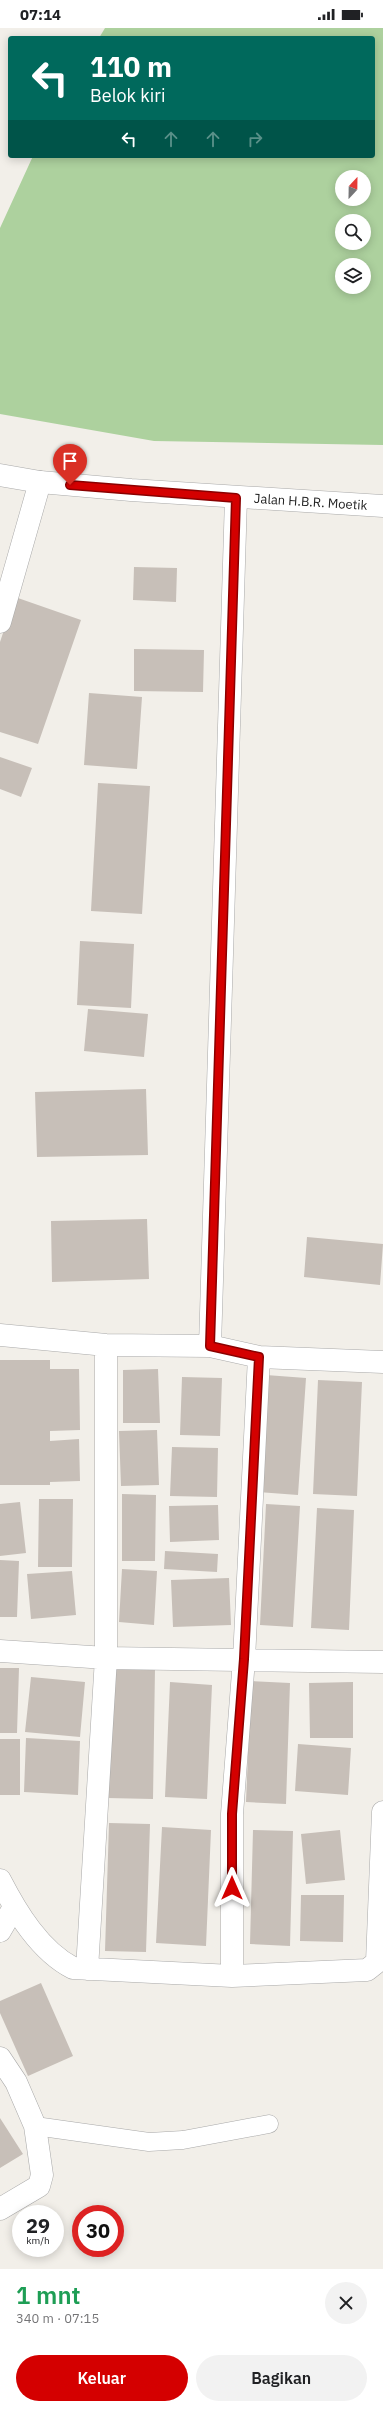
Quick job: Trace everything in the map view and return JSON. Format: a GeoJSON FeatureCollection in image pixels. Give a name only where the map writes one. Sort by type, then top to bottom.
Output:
{"type":"FeatureCollection","features":[{"type":"Feature","properties":{"kind":"street","name":"Jalan H.B.R. Moetik"},"geometry":{"type":"LineString","coordinates":[[0,475],[40,482],[236,498],[383,506]]}},
{"type":"Feature","properties":{"kind":"street"},"geometry":{"type":"LineString","coordinates":[[0,622],[40,482]]}},
{"type":"Feature","properties":{"kind":"street"},"geometry":{"type":"LineString","coordinates":[[210,1346],[236,498]]}},
{"type":"Feature","properties":{"kind":"street"},"geometry":{"type":"LineString","coordinates":[[0,1335],[106,1344],[210,1346],[259,1357],[383,1362]]}},
{"type":"Feature","properties":{"kind":"street"},"geometry":{"type":"LineString","coordinates":[[87,1969],[106,1658],[106,1344]]}},
{"type":"Feature","properties":{"kind":"street"},"geometry":{"type":"LineString","coordinates":[[232,1976],[232,1814],[244,1659],[259,1357]]}},
{"type":"Feature","properties":{"kind":"street"},"geometry":{"type":"LineString","coordinates":[[0,1651],[106,1658],[383,1662]]}},
{"type":"Feature","properties":{"kind":"street"},"geometry":{"type":"LineString","coordinates":[[0,1880],[14,1907],[52,1955],[73,1968],[232,1976],[367,1970],[374,1966],[377,1962],[383,1812]]}},
{"type":"Feature","properties":{"kind":"street"},"geometry":{"type":"LineString","coordinates":[[0,1930],[14,1907]]}},
{"type":"Feature","properties":{"kind":"street"},"geometry":{"type":"LineString","coordinates":[[0,2058],[16,2082],[35,2126],[42,2175],[39,2186],[0,2209]]}},
{"type":"Feature","properties":{"kind":"lane"},"geometry":{"type":"LineString","coordinates":[[35,2126],[149,2142],[183,2140],[269,2124]]}},
{"type":"Feature","properties":{"kind":"green space"},"geometry":{"type":"Polygon","coordinates":[[[105,28],[383,28],[383,445],[154,441],[0,414],[0,228],[32,158],[375,158],[375,36],[100,36],[105,28]]]}},
{"type":"Feature","properties":{"kind":"building"},"geometry":{"type":"Polygon","coordinates":[[[134,567],[177,568],[176,602],[133,600],[134,567]]]}},
{"type":"Feature","properties":{"kind":"building"},"geometry":{"type":"Polygon","coordinates":[[[15,597],[81,620],[38,744],[0,732],[0,642],[15,597]]]}},
{"type":"Feature","properties":{"kind":"building"},"geometry":{"type":"Polygon","coordinates":[[[134,649],[204,650],[203,692],[134,691],[134,649]]]}},
{"type":"Feature","properties":{"kind":"building"},"geometry":{"type":"Polygon","coordinates":[[[89,693],[142,697],[137,769],[84,765],[89,693]]]}},
{"type":"Feature","properties":{"kind":"building"},"geometry":{"type":"Polygon","coordinates":[[[0,757],[32,768],[21,797],[0,789],[0,757]]]}},
{"type":"Feature","properties":{"kind":"building"},"geometry":{"type":"Polygon","coordinates":[[[98,783],[150,786],[142,914],[91,911],[98,783]]]}},
{"type":"Feature","properties":{"kind":"building"},"geometry":{"type":"Polygon","coordinates":[[[80,941],[134,944],[131,1008],[77,1005],[80,941]]]}},
{"type":"Feature","properties":{"kind":"building"},"geometry":{"type":"Polygon","coordinates":[[[88,1009],[148,1014],[144,1057],[84,1051],[88,1009]]]}},
{"type":"Feature","properties":{"kind":"building"},"geometry":{"type":"Polygon","coordinates":[[[146,1089],[148,1155],[37,1157],[35,1092],[146,1089]]]}},
{"type":"Feature","properties":{"kind":"building"},"geometry":{"type":"Polygon","coordinates":[[[147,1219],[149,1279],[52,1282],[51,1221],[147,1219]]]}},
{"type":"Feature","properties":{"kind":"building"},"geometry":{"type":"Polygon","coordinates":[[[307,1237],[383,1244],[380,1285],[304,1277],[307,1237]]]}},
{"type":"Feature","properties":{"kind":"building"},"geometry":{"type":"Polygon","coordinates":[[[0,1360],[50,1360],[50,1369],[79,1369],[80,1430],[50,1431],[50,1441],[79,1439],[80,1481],[50,1482],[50,1485],[0,1485],[0,1360]]]}},
{"type":"Feature","properties":{"kind":"building"},"geometry":{"type":"Polygon","coordinates":[[[158,1369],[160,1423],[123,1423],[123,1370],[158,1369]]]}},
{"type":"Feature","properties":{"kind":"building"},"geometry":{"type":"Polygon","coordinates":[[[266,1375],[306,1378],[298,1495],[258,1492],[266,1375]]]}},
{"type":"Feature","properties":{"kind":"building"},"geometry":{"type":"Polygon","coordinates":[[[182,1377],[222,1378],[220,1436],[180,1435],[182,1377]]]}},
{"type":"Feature","properties":{"kind":"building"},"geometry":{"type":"Polygon","coordinates":[[[318,1380],[362,1382],[357,1496],[313,1494],[318,1380]]]}},
{"type":"Feature","properties":{"kind":"building"},"geometry":{"type":"Polygon","coordinates":[[[157,1430],[159,1485],[121,1486],[119,1431],[157,1430]]]}},
{"type":"Feature","properties":{"kind":"building"},"geometry":{"type":"Polygon","coordinates":[[[172,1447],[218,1448],[217,1497],[170,1496],[172,1447]]]}},
{"type":"Feature","properties":{"kind":"building"},"geometry":{"type":"Polygon","coordinates":[[[122,1494],[156,1495],[155,1561],[122,1561],[122,1494]]]}},
{"type":"Feature","properties":{"kind":"building"},"geometry":{"type":"Polygon","coordinates":[[[39,1499],[73,1499],[72,1567],[38,1567],[39,1499]]]}},
{"type":"Feature","properties":{"kind":"building"},"geometry":{"type":"Polygon","coordinates":[[[20,1502],[26,1553],[0,1556],[0,1504],[20,1502]]]}},
{"type":"Feature","properties":{"kind":"building"},"geometry":{"type":"Polygon","coordinates":[[[266,1504],[300,1506],[293,1627],[260,1625],[266,1504]]]}},
{"type":"Feature","properties":{"kind":"building"},"geometry":{"type":"Polygon","coordinates":[[[218,1505],[219,1540],[170,1542],[169,1506],[218,1505]]]}},
{"type":"Feature","properties":{"kind":"building"},"geometry":{"type":"Polygon","coordinates":[[[317,1508],[354,1510],[349,1630],[311,1628],[317,1508]]]}},
{"type":"Feature","properties":{"kind":"building"},"geometry":{"type":"Polygon","coordinates":[[[165,1551],[218,1554],[217,1572],[164,1569],[165,1551]]]}},
{"type":"Feature","properties":{"kind":"building"},"geometry":{"type":"Polygon","coordinates":[[[0,1560],[19,1561],[17,1617],[0,1617],[0,1560]]]}},
{"type":"Feature","properties":{"kind":"building"},"geometry":{"type":"Polygon","coordinates":[[[122,1569],[157,1571],[154,1625],[119,1622],[122,1569]]]}},
{"type":"Feature","properties":{"kind":"building"},"geometry":{"type":"Polygon","coordinates":[[[72,1571],[76,1615],[31,1619],[27,1574],[72,1571]]]}},
{"type":"Feature","properties":{"kind":"building"},"geometry":{"type":"Polygon","coordinates":[[[229,1578],[231,1625],[173,1627],[171,1580],[229,1578]]]}},
{"type":"Feature","properties":{"kind":"building"},"geometry":{"type":"Polygon","coordinates":[[[109,1667],[155,1668],[153,1799],[107,1798],[109,1667]]]}},
{"type":"Feature","properties":{"kind":"building"},"geometry":{"type":"Polygon","coordinates":[[[0,1668],[19,1668],[17,1733],[0,1733],[0,1668]]]}},
{"type":"Feature","properties":{"kind":"building"},"geometry":{"type":"Polygon","coordinates":[[[31,1677],[85,1682],[80,1737],[25,1732],[31,1677]]]}},
{"type":"Feature","properties":{"kind":"building"},"geometry":{"type":"Polygon","coordinates":[[[251,1681],[290,1683],[286,1804],[246,1802],[251,1681]]]}},
{"type":"Feature","properties":{"kind":"building"},"geometry":{"type":"Polygon","coordinates":[[[170,1682],[212,1685],[207,1799],[165,1797],[170,1682]]]}},
{"type":"Feature","properties":{"kind":"building"},"geometry":{"type":"Polygon","coordinates":[[[353,1682],[353,1738],[310,1738],[309,1683],[353,1682]]]}},
{"type":"Feature","properties":{"kind":"building"},"geometry":{"type":"Polygon","coordinates":[[[26,1738],[80,1741],[78,1795],[24,1792],[26,1738]]]}},
{"type":"Feature","properties":{"kind":"building"},"geometry":{"type":"Polygon","coordinates":[[[0,1739],[20,1739],[20,1795],[0,1795],[0,1739]]]}},
{"type":"Feature","properties":{"kind":"building"},"geometry":{"type":"Polygon","coordinates":[[[298,1744],[351,1748],[348,1795],[295,1791],[298,1744]]]}},
{"type":"Feature","properties":{"kind":"building"},"geometry":{"type":"Polygon","coordinates":[[[109,1823],[150,1824],[146,1952],[105,1951],[109,1823]]]}},
{"type":"Feature","properties":{"kind":"building"},"geometry":{"type":"Polygon","coordinates":[[[162,1827],[211,1830],[206,1946],[156,1943],[162,1827]]]}},
{"type":"Feature","properties":{"kind":"building"},"geometry":{"type":"Polygon","coordinates":[[[253,1830],[293,1831],[290,1946],[250,1944],[253,1830]]]}},
{"type":"Feature","properties":{"kind":"building"},"geometry":{"type":"Polygon","coordinates":[[[340,1830],[345,1880],[306,1884],[301,1834],[340,1830]]]}},
{"type":"Feature","properties":{"kind":"building"},"geometry":{"type":"Polygon","coordinates":[[[301,1895],[344,1895],[343,1942],[300,1941],[301,1895]]]}},
{"type":"Feature","properties":{"kind":"building"},"geometry":{"type":"Polygon","coordinates":[[[41,1983],[73,2056],[28,2076],[0,2013],[0,2001],[41,1983]]]}},
{"type":"Feature","properties":{"kind":"building"},"geometry":{"type":"Polygon","coordinates":[[[0,2118],[23,2154],[0,2168],[0,2118]]]}},
{"type":"Feature","properties":{"kind":"route"},"geometry":{"type":"LineString","coordinates":[[70,485],[236,498],[210,1346],[259,1357],[244,1659],[232,1814],[232,1888]]}}]}
